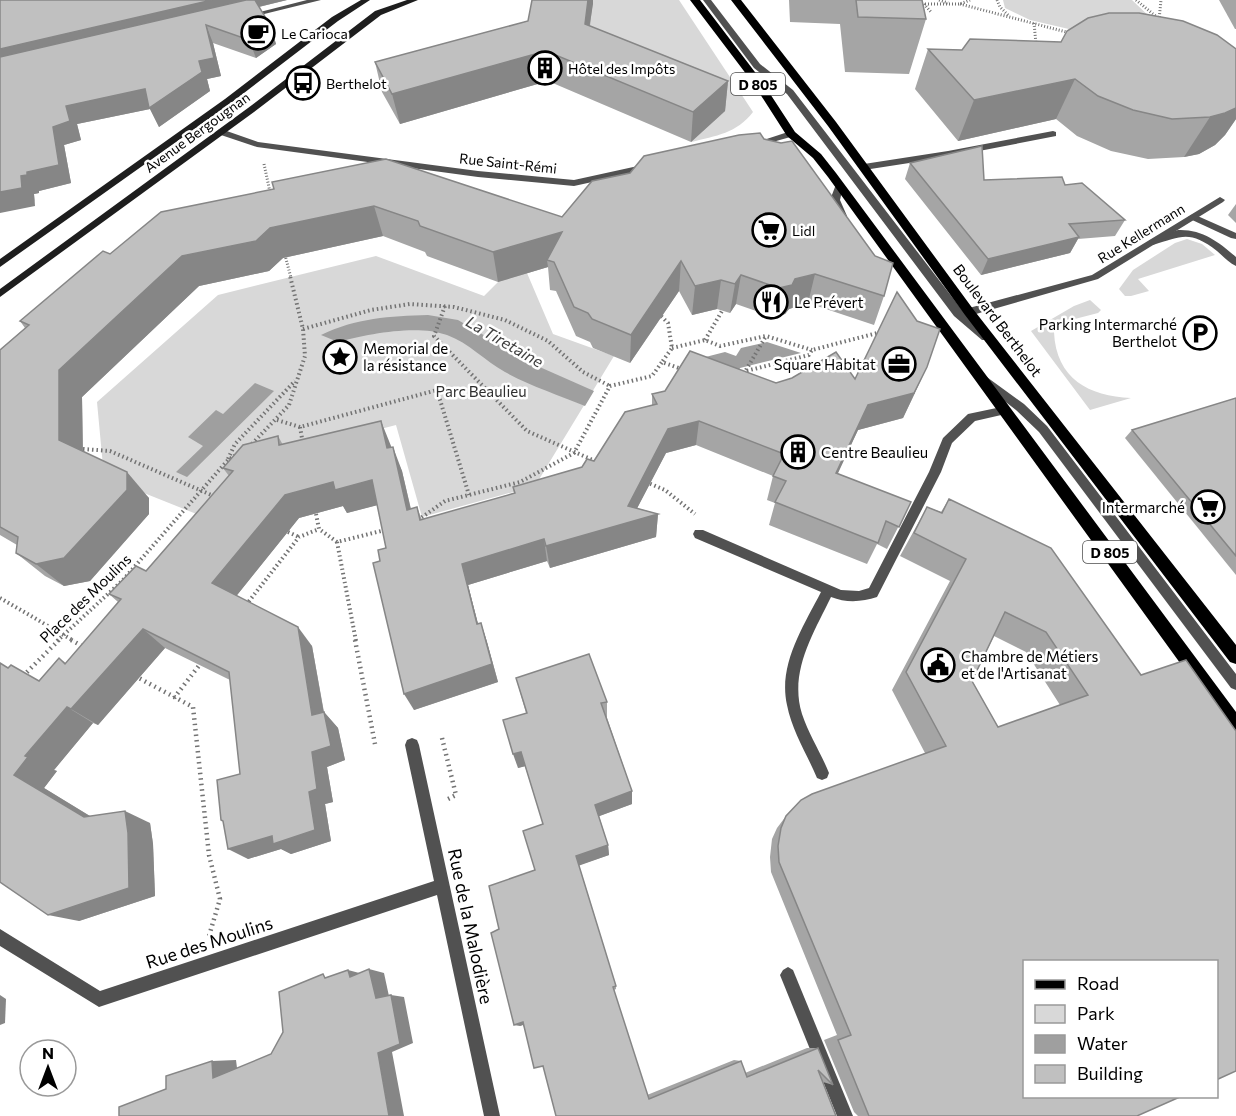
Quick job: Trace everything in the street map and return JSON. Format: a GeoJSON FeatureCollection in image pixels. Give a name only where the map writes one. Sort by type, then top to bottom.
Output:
{"type":"FeatureCollection","features":[{"type":"Feature","properties":{"kind":"main road","name":"Avenue Bergougnan"},"geometry":{"type":"LineString","coordinates":[[0,264],[228,101],[335,19],[366,0]]}},
{"type":"Feature","properties":{"kind":"main road"},"geometry":{"type":"LineString","coordinates":[[378,13],[384,0]]}},
{"type":"Feature","properties":{"kind":"main road","name":"Avenue Bergougnan"},"geometry":{"type":"LineString","coordinates":[[0,294],[221,132],[378,13],[414,0]]}},
{"type":"Feature","properties":{"kind":"main road","name":"D 805"},"geometry":{"type":"LineString","coordinates":[[695,0],[757,82],[791,134],[817,156],[972,367],[983,378],[1236,726]]}},
{"type":"Feature","properties":{"kind":"main road","name":"Boulevard Berthelot"},"geometry":{"type":"LineString","coordinates":[[736,0],[864,167],[969,312],[1236,657]]}},
{"type":"Feature","properties":{"kind":"street"},"geometry":{"type":"LineString","coordinates":[[237,19],[317,0]]}},
{"type":"Feature","properties":{"kind":"street"},"geometry":{"type":"LineString","coordinates":[[707,0],[757,66],[790,92],[958,313],[996,346]]}},
{"type":"Feature","properties":{"kind":"street","name":"Rue Saint-Rémi"},"geometry":{"type":"LineString","coordinates":[[221,132],[257,144],[478,174],[574,183],[655,165]]}},
{"type":"Feature","properties":{"kind":"street"},"geometry":{"type":"LineString","coordinates":[[748,145],[791,134]]}},
{"type":"Feature","properties":{"kind":"street"},"geometry":{"type":"LineString","coordinates":[[864,167],[1053,134]]}},
{"type":"Feature","properties":{"kind":"street"},"geometry":{"type":"LineString","coordinates":[[839,187],[835,200],[838,211],[845,222]]}},
{"type":"Feature","properties":{"kind":"street","name":"Rue Kellermann"},"geometry":{"type":"LineString","coordinates":[[969,312],[1095,277],[1220,200]]}},
{"type":"Feature","properties":{"kind":"street"},"geometry":{"type":"LineString","coordinates":[[1193,217],[1233,236]]}},
{"type":"Feature","properties":{"kind":"street"},"geometry":{"type":"LineString","coordinates":[[1153,242],[1180,233],[1202,237],[1223,250],[1236,262]]}},
{"type":"Feature","properties":{"kind":"street"},"geometry":{"type":"LineString","coordinates":[[983,378],[1020,407],[1043,429],[1236,684]]}},
{"type":"Feature","properties":{"kind":"street"},"geometry":{"type":"LineString","coordinates":[[699,534],[840,595],[859,596],[873,593],[935,472],[947,441],[972,417],[1006,410]]}},
{"type":"Feature","properties":{"kind":"street"},"geometry":{"type":"LineString","coordinates":[[822,773],[793,705],[791,685],[796,658],[828,590]]}},
{"type":"Feature","properties":{"kind":"street","name":"Rue de la Malodière"},"geometry":{"type":"LineString","coordinates":[[412,745],[492,1116]]}},
{"type":"Feature","properties":{"kind":"street","name":"Rue des Moulins"},"geometry":{"type":"LineString","coordinates":[[0,937],[99,999],[441,886]]}},
{"type":"Feature","properties":{"kind":"street"},"geometry":{"type":"LineString","coordinates":[[788,975],[844,1116]]}},
{"type":"Feature","properties":{"kind":"path"},"geometry":{"type":"LineString","coordinates":[[939,0],[951,4]]}},
{"type":"Feature","properties":{"kind":"path"},"geometry":{"type":"LineString","coordinates":[[960,4],[970,0]]}},
{"type":"Feature","properties":{"kind":"path"},"geometry":{"type":"LineString","coordinates":[[997,0],[1000,7],[1011,17]]}},
{"type":"Feature","properties":{"kind":"path"},"geometry":{"type":"LineString","coordinates":[[1136,0],[1159,19]]}},
{"type":"Feature","properties":{"kind":"path"},"geometry":{"type":"LineString","coordinates":[[1161,0],[1159,19],[1162,29]]}},
{"type":"Feature","properties":{"kind":"path"},"geometry":{"type":"LineString","coordinates":[[911,3],[960,4],[1074,33]]}},
{"type":"Feature","properties":{"kind":"path"},"geometry":{"type":"LineString","coordinates":[[924,4],[931,12]]}},
{"type":"Feature","properties":{"kind":"path"},"geometry":{"type":"LineString","coordinates":[[1034,23],[1036,45]]}},
{"type":"Feature","properties":{"kind":"path"},"geometry":{"type":"LineString","coordinates":[[257,144],[272,202]]}},
{"type":"Feature","properties":{"kind":"path"},"geometry":{"type":"LineString","coordinates":[[228,460],[259,439],[278,420],[289,405],[305,356],[303,329],[283,249]]}},
{"type":"Feature","properties":{"kind":"path"},"geometry":{"type":"LineString","coordinates":[[303,329],[371,310],[410,304],[445,306],[505,320],[548,341],[583,372],[610,386],[652,376],[672,348],[705,340],[720,346],[766,336],[812,350],[892,330]]}},
{"type":"Feature","properties":{"kind":"path"},"geometry":{"type":"LineString","coordinates":[[445,306],[434,336],[509,416],[527,431],[604,465]]}},
{"type":"Feature","properties":{"kind":"path"},"geometry":{"type":"LineString","coordinates":[[653,307],[668,323],[672,348]]}},
{"type":"Feature","properties":{"kind":"path"},"geometry":{"type":"LineString","coordinates":[[705,340],[722,311]]}},
{"type":"Feature","properties":{"kind":"path"},"geometry":{"type":"LineString","coordinates":[[741,380],[766,336]]}},
{"type":"Feature","properties":{"kind":"path"},"geometry":{"type":"LineString","coordinates":[[746,371],[809,354],[812,350]]}},
{"type":"Feature","properties":{"kind":"path"},"geometry":{"type":"LineString","coordinates":[[662,362],[694,374]]}},
{"type":"Feature","properties":{"kind":"path"},"geometry":{"type":"LineString","coordinates":[[228,460],[235,444],[297,380]]}},
{"type":"Feature","properties":{"kind":"path"},"geometry":{"type":"LineString","coordinates":[[414,522],[445,501],[520,482],[574,453],[610,386]]}},
{"type":"Feature","properties":{"kind":"path"},"geometry":{"type":"LineString","coordinates":[[278,420],[300,427],[437,390],[469,495]]}},
{"type":"Feature","properties":{"kind":"path"},"geometry":{"type":"LineString","coordinates":[[300,427],[303,446]]}},
{"type":"Feature","properties":{"kind":"path"},"geometry":{"type":"LineString","coordinates":[[83,449],[110,452],[220,499]]}},
{"type":"Feature","properties":{"kind":"path","name":"Place des Moulins"},"geometry":{"type":"LineString","coordinates":[[16,684],[63,635],[122,581],[228,460]]}},
{"type":"Feature","properties":{"kind":"path"},"geometry":{"type":"LineString","coordinates":[[645,482],[665,490],[695,514],[699,534]]}},
{"type":"Feature","properties":{"kind":"path"},"geometry":{"type":"LineString","coordinates":[[316,514],[319,529],[337,542],[375,744]]}},
{"type":"Feature","properties":{"kind":"path"},"geometry":{"type":"LineString","coordinates":[[337,542],[392,528]]}},
{"type":"Feature","properties":{"kind":"path"},"geometry":{"type":"LineString","coordinates":[[240,613],[299,537],[319,529]]}},
{"type":"Feature","properties":{"kind":"path"},"geometry":{"type":"LineString","coordinates":[[288,532],[299,537]]}},
{"type":"Feature","properties":{"kind":"path"},"geometry":{"type":"LineString","coordinates":[[0,598],[93,652]]}},
{"type":"Feature","properties":{"kind":"path"},"geometry":{"type":"LineString","coordinates":[[174,698],[204,660]]}},
{"type":"Feature","properties":{"kind":"path"},"geometry":{"type":"LineString","coordinates":[[134,675],[193,707],[209,855],[220,899],[207,943]]}},
{"type":"Feature","properties":{"kind":"path"},"geometry":{"type":"LineString","coordinates":[[442,738],[450,773]]}},
{"type":"Feature","properties":{"kind":"green space"},"geometry":{"type":"Polygon","coordinates":[[[539,0],[679,0],[753,112],[733,129],[691,142],[724,111],[539,0]]]}},
{"type":"Feature","properties":{"kind":"green space"},"geometry":{"type":"Polygon","coordinates":[[[1003,0],[1132,0],[1152,19],[1099,36],[1030,20],[1005,8],[1003,0]]]}},
{"type":"Feature","properties":{"kind":"green space"},"geometry":{"type":"Polygon","coordinates":[[[1187,239],[1202,244],[1215,255],[1138,279],[1149,291],[1125,296],[1119,289],[1133,270],[1175,243],[1187,239]]]}},
{"type":"Feature","properties":{"kind":"green space","name":"Parc Beaulieu"},"geometry":{"type":"Polygon","coordinates":[[[376,256],[484,296],[498,282],[527,273],[553,334],[614,356],[535,486],[422,517],[396,425],[253,462],[204,517],[104,477],[97,402],[218,295],[376,256]]]}},
{"type":"Feature","properties":{"kind":"green space"},"geometry":{"type":"Polygon","coordinates":[[[1090,300],[1101,310],[1098,313],[1067,321],[1054,332],[1061,362],[1068,373],[1089,389],[1116,397],[1131,398],[1090,410],[1031,331],[1074,306],[1090,300]]]}},
{"type":"Feature","properties":{"kind":"water"},"geometry":{"type":"Polygon","coordinates":[[[428,315],[458,320],[517,357],[594,391],[585,406],[515,377],[463,343],[435,332],[392,331],[338,342],[321,335],[360,321],[428,315]]]}},
{"type":"Feature","properties":{"kind":"water"},"geometry":{"type":"Polygon","coordinates":[[[767,342],[801,353],[740,368],[732,383],[682,363],[725,352],[736,356],[741,348],[767,342]]]}},
{"type":"Feature","properties":{"kind":"water"},"geometry":{"type":"Polygon","coordinates":[[[255,383],[274,391],[187,477],[176,472],[203,446],[188,437],[216,410],[223,414],[255,383]]]}},
{"type":"Feature","properties":{"kind":"building"},"geometry":{"type":"Polygon","coordinates":[[[0,0],[212,0],[0,49],[0,0]]]}},
{"type":"Feature","properties":{"kind":"building"},"geometry":{"type":"Polygon","coordinates":[[[246,0],[255,0],[270,25],[249,40],[206,25],[214,58],[199,61],[202,72],[149,108],[145,89],[66,106],[70,121],[53,127],[59,165],[27,172],[27,175],[21,176],[22,188],[0,192],[0,57],[246,0]]]}},
{"type":"Feature","properties":{"kind":"building"},"geometry":{"type":"Polygon","coordinates":[[[532,0],[588,0],[585,24],[728,81],[693,112],[546,51],[392,94],[375,62],[528,21],[532,0]]]}},
{"type":"Feature","properties":{"kind":"building"},"geometry":{"type":"Polygon","coordinates":[[[856,0],[922,0],[926,19],[858,17],[856,0]]]}},
{"type":"Feature","properties":{"kind":"building"},"geometry":{"type":"Polygon","coordinates":[[[1109,13],[1139,13],[1183,21],[1217,35],[1236,49],[1236,108],[1210,117],[1172,119],[1133,110],[1098,96],[1075,79],[974,100],[928,49],[962,50],[970,39],[1061,42],[1067,31],[1088,18],[1109,13]]]}},
{"type":"Feature","properties":{"kind":"building"},"geometry":{"type":"Polygon","coordinates":[[[760,133],[764,139],[781,143],[792,141],[875,256],[893,263],[884,296],[815,274],[795,279],[792,285],[779,288],[741,275],[735,284],[721,280],[695,286],[681,261],[631,335],[592,319],[588,313],[574,307],[554,262],[547,260],[562,232],[493,252],[420,226],[418,221],[374,206],[270,228],[256,241],[182,256],[59,370],[59,440],[127,472],[127,490],[64,558],[36,564],[16,553],[18,537],[0,527],[0,350],[29,325],[20,321],[103,251],[110,254],[161,212],[274,189],[272,182],[386,159],[562,217],[592,181],[630,173],[644,156],[739,135],[760,133]]]}},
{"type":"Feature","properties":{"kind":"building"},"geometry":{"type":"Polygon","coordinates":[[[982,146],[984,180],[1062,177],[1065,185],[1082,183],[1125,220],[1069,224],[1079,237],[988,259],[910,163],[982,146]]]}},
{"type":"Feature","properties":{"kind":"building"},"geometry":{"type":"Polygon","coordinates":[[[897,292],[917,321],[940,329],[927,367],[914,393],[868,405],[836,473],[911,502],[899,527],[886,521],[878,543],[775,502],[786,481],[773,476],[784,454],[699,421],[668,429],[628,506],[658,514],[546,546],[544,539],[462,564],[477,624],[481,623],[492,664],[404,694],[373,563],[380,561],[378,550],[386,548],[372,480],[335,490],[333,482],[285,495],[212,583],[298,627],[312,715],[324,712],[331,746],[312,752],[317,789],[309,792],[315,830],[273,844],[272,836],[228,849],[221,820],[217,780],[240,774],[229,672],[143,629],[71,709],[67,707],[25,756],[28,757],[14,775],[84,817],[125,811],[128,833],[129,888],[48,915],[0,882],[0,663],[8,668],[11,665],[39,681],[59,658],[65,664],[121,599],[109,594],[136,566],[146,571],[233,471],[223,468],[243,445],[278,436],[279,445],[381,421],[387,448],[393,447],[407,510],[417,507],[420,520],[515,493],[513,487],[582,467],[587,459],[594,461],[625,412],[657,404],[652,394],[665,391],[690,351],[776,383],[792,378],[836,352],[855,379],[897,292]]]}},
{"type":"Feature","properties":{"kind":"building","name":"Intermarché"},"geometry":{"type":"Polygon","coordinates":[[[1236,398],[1236,556],[1132,430],[1236,398]]]}},
{"type":"Feature","properties":{"kind":"building"},"geometry":{"type":"Polygon","coordinates":[[[949,499],[1051,548],[1141,675],[1186,660],[1236,731],[1236,1071],[1218,1079],[1218,960],[1023,960],[1023,1098],[1178,1098],[1137,1116],[869,1116],[838,1040],[851,1035],[779,862],[778,846],[781,828],[786,816],[801,800],[812,794],[946,746],[906,672],[966,559],[914,533],[927,507],[942,513],[949,499]],[[1005,612],[972,681],[998,727],[1088,695],[1046,632],[1005,612]]]}},
{"type":"Feature","properties":{"kind":"building"},"geometry":{"type":"Polygon","coordinates":[[[589,654],[607,702],[601,703],[632,791],[595,805],[608,845],[576,856],[616,986],[613,987],[649,1099],[741,1061],[747,1077],[818,1048],[833,1085],[818,1070],[836,1116],[556,1116],[543,1066],[534,1068],[523,1022],[514,1025],[491,933],[499,929],[489,886],[535,870],[523,831],[543,824],[521,752],[513,754],[503,720],[527,713],[516,678],[589,654]]]}},
{"type":"Feature","properties":{"kind":"building"},"geometry":{"type":"Polygon","coordinates":[[[369,969],[376,998],[391,995],[400,1044],[378,1053],[389,1116],[119,1116],[119,1107],[166,1089],[166,1076],[212,1061],[213,1078],[271,1054],[283,1032],[279,992],[323,974],[325,978],[348,970],[350,977],[369,969]]]}},
{"type":"Feature","properties":{"kind":"place","name":"Le Carioca"},"geometry":{"type":"Point","coordinates":[258,33]}},
{"type":"Feature","properties":{"kind":"place","name":"Hôtel des Impôts"},"geometry":{"type":"Point","coordinates":[545,68]}},
{"type":"Feature","properties":{"kind":"place","name":"Berthelot"},"geometry":{"type":"Point","coordinates":[303,83]}},
{"type":"Feature","properties":{"kind":"place","name":"Lidl"},"geometry":{"type":"Point","coordinates":[769,230]}},
{"type":"Feature","properties":{"kind":"place","name":"Le Prévert"},"geometry":{"type":"Point","coordinates":[771,302]}},
{"type":"Feature","properties":{"kind":"place","name":"Parking Intermarché Berthelot"},"geometry":{"type":"Point","coordinates":[1200,333]}},
{"type":"Feature","properties":{"kind":"place","name":"Memorial de la résistance"},"geometry":{"type":"Point","coordinates":[340,357]}},
{"type":"Feature","properties":{"kind":"place","name":"Square Habitat"},"geometry":{"type":"Point","coordinates":[899,364]}},
{"type":"Feature","properties":{"kind":"place","name":"Centre Beaulieu"},"geometry":{"type":"Point","coordinates":[798,452]}},
{"type":"Feature","properties":{"kind":"place","name":"Intermarché"},"geometry":{"type":"Point","coordinates":[1208,507]}},
{"type":"Feature","properties":{"kind":"place","name":"Chambre de Métiers et de l'Artisanat"},"geometry":{"type":"Point","coordinates":[938,665]}},
{"type":"Feature","properties":{"kind":"water label","name":"La Tiretaine"},"geometry":{"type":"Point","coordinates":[505,341]}}]}
